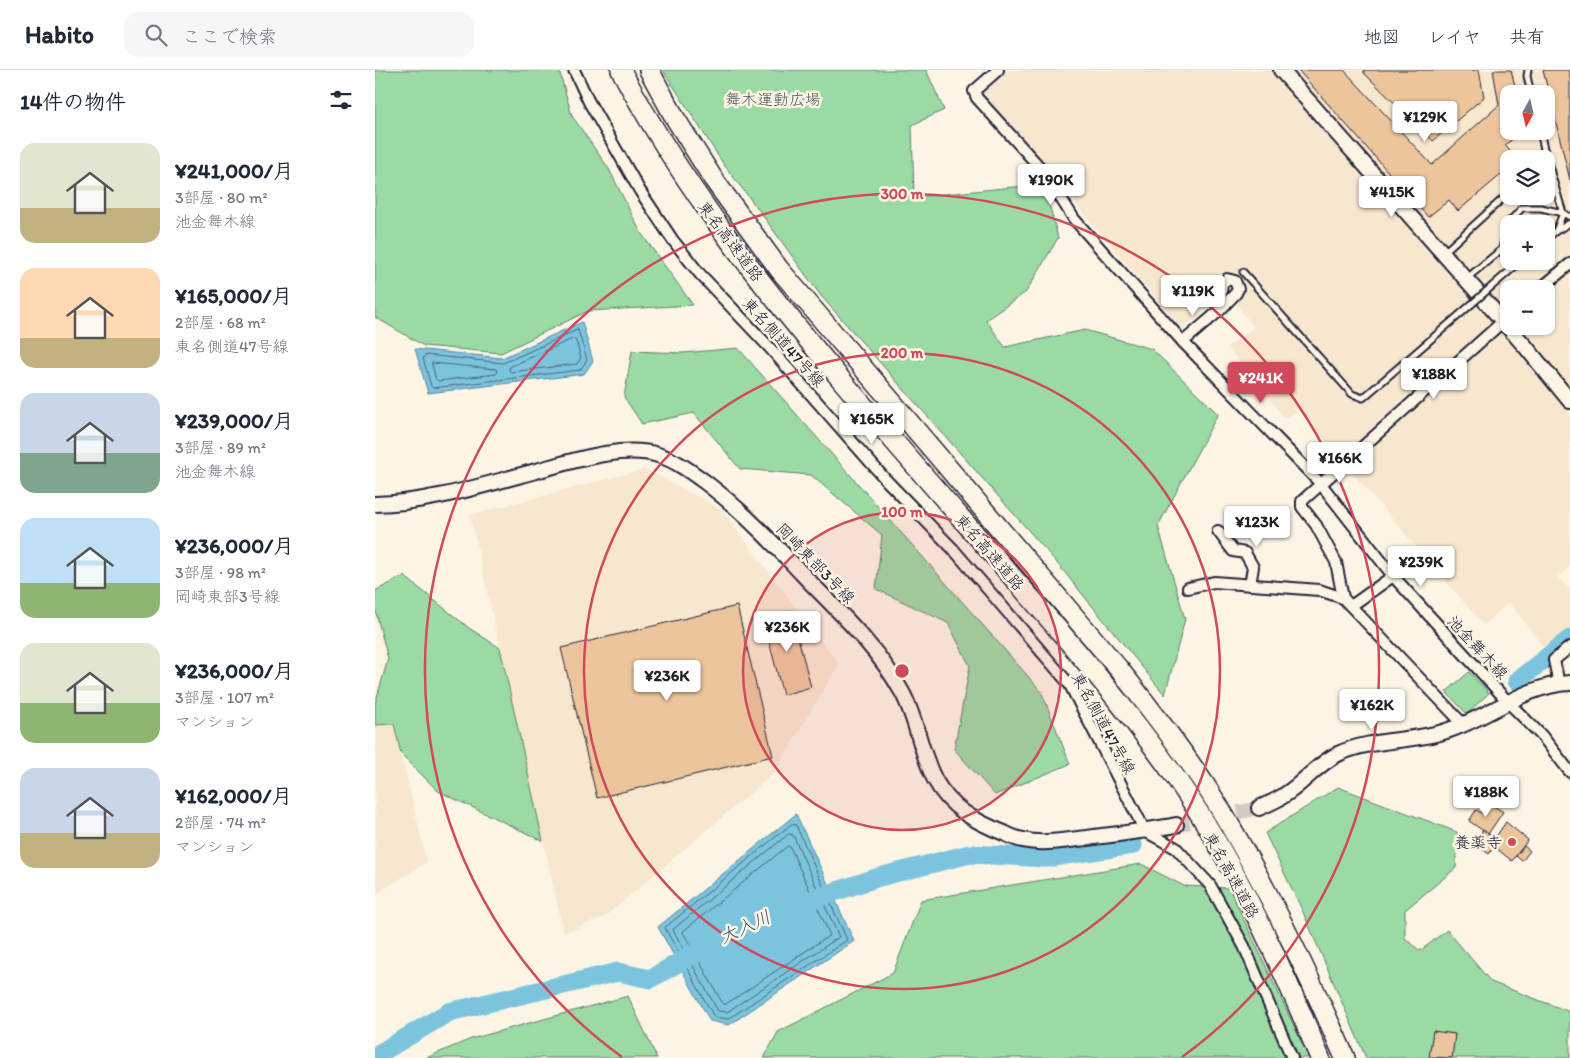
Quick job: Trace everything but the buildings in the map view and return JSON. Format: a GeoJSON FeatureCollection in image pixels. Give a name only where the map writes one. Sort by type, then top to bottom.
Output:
{"type":"FeatureCollection","features":[{"type":"Feature","properties":{"kind":"highway","name":"東名高速道路"},"geometry":{"type":"LineString","coordinates":[[621,70],[676,165],[733,247],[786,315],[920,472],[1072,645],[1129,716],[1178,782],[1222,852],[1262,929],[1320,1058]]}},
{"type":"Feature","properties":{"kind":"highway","name":"東名高速道路"},"geometry":{"type":"LineString","coordinates":[[649,70],[675,118],[714,180],[779,269],[1119,669],[1172,736],[1219,807],[1270,900],[1314,987],[1345,1058]]}},
{"type":"Feature","properties":{"kind":"street","name":"東名側道47号線"},"geometry":{"type":"LineString","coordinates":[[574,70],[589,102],[640,191],[672,239],[699,273],[769,347],[886,480],[954,550],[1070,686],[1145,831]]}},
{"type":"Feature","properties":{"kind":"street","name":"池金舞木線"},"geometry":{"type":"LineString","coordinates":[[998,70],[974,91],[977,98],[1045,173],[1074,219],[1183,342],[1321,484],[1393,576],[1509,703],[1542,736],[1570,772]]}},
{"type":"Feature","properties":{"kind":"street"},"geometry":{"type":"LineString","coordinates":[[1281,70],[1443,254],[1500,313]]}},
{"type":"Feature","properties":{"kind":"street"},"geometry":{"type":"LineString","coordinates":[[1551,280],[1570,264]]}},
{"type":"Feature","properties":{"kind":"street"},"geometry":{"type":"LineString","coordinates":[[1183,342],[1219,311]]}},
{"type":"Feature","properties":{"kind":"street"},"geometry":{"type":"LineString","coordinates":[[1343,598],[1336,562],[1316,525],[1302,507],[1302,501],[1500,324]]}},
{"type":"Feature","properties":{"kind":"street"},"geometry":{"type":"LineString","coordinates":[[1517,335],[1570,401]]}},
{"type":"Feature","properties":{"kind":"street","name":"岡崎東部3号線"},"geometry":{"type":"LineString","coordinates":[[375,504],[402,503],[612,453],[636,452],[657,454],[683,466],[714,489],[753,524],[855,629],[891,672],[905,698],[924,756],[936,782],[950,801],[968,817],[990,828],[1023,840],[1058,841],[1145,831],[1176,825]]}},
{"type":"Feature","properties":{"kind":"street"},"geometry":{"type":"LineString","coordinates":[[1218,531],[1233,551],[1245,553],[1253,567],[1250,585]]}},
{"type":"Feature","properties":{"kind":"street"},"geometry":{"type":"LineString","coordinates":[[1351,606],[1393,576]]}},
{"type":"Feature","properties":{"kind":"street"},"geometry":{"type":"LineString","coordinates":[[1188,588],[1214,582],[1319,590],[1343,598],[1464,725]]}},
{"type":"Feature","properties":{"kind":"street"},"geometry":{"type":"LineString","coordinates":[[1259,808],[1284,796],[1317,768],[1338,754],[1358,748],[1424,737],[1464,725],[1534,690],[1565,684],[1554,660],[1570,647]]}},
{"type":"Feature","properties":{"kind":"street"},"geometry":{"type":"LineString","coordinates":[[1145,831],[1176,848],[1210,885],[1244,946],[1292,1058]]}},
{"type":"Feature","properties":{"kind":"lane"},"geometry":{"type":"LineString","coordinates":[[1528,70],[1529,85]]}},
{"type":"Feature","properties":{"kind":"lane"},"geometry":{"type":"LineString","coordinates":[[1542,140],[1563,214],[1556,231]]}},
{"type":"Feature","properties":{"kind":"lane"},"geometry":{"type":"LineString","coordinates":[[1443,254],[1500,201]]}},
{"type":"Feature","properties":{"kind":"lane"},"geometry":{"type":"LineString","coordinates":[[1466,279],[1502,249],[1507,223],[1522,208],[1541,208],[1570,217]]}},
{"type":"Feature","properties":{"kind":"lane"},"geometry":{"type":"LineString","coordinates":[[1556,231],[1570,223]]}},
{"type":"Feature","properties":{"kind":"lane"},"geometry":{"type":"LineString","coordinates":[[1243,272],[1351,394],[1363,398],[1375,390],[1511,270]]}},
{"type":"Feature","properties":{"kind":"shaded area"},"geometry":{"type":"Polygon","coordinates":[[[999,70],[1570,70],[1570,566],[1558,577],[1570,589],[1570,631],[1546,651],[1509,602],[1484,625],[1298,410],[1285,418],[1227,347],[1254,327],[1227,294],[1182,329],[978,89],[999,70]]]}},
{"type":"Feature","properties":{"kind":"shaded area"},"geometry":{"type":"Polygon","coordinates":[[[645,469],[721,509],[839,664],[774,773],[606,916],[564,933],[470,515],[645,469]]]}},
{"type":"Feature","properties":{"kind":"shaded area"},"geometry":{"type":"Polygon","coordinates":[[[394,724],[427,862],[375,895],[375,725],[394,724]]]}},
{"type":"Feature","properties":{"kind":"green space"},"geometry":{"type":"Polygon","coordinates":[[[375,70],[559,70],[572,116],[609,169],[641,233],[693,305],[588,311],[501,353],[424,346],[375,317],[375,70]]]}},
{"type":"Feature","properties":{"kind":"green space","name":"舞木運動広場"},"geometry":{"type":"Polygon","coordinates":[[[663,70],[926,70],[944,110],[912,125],[914,197],[1044,184],[1058,238],[1026,292],[986,320],[1005,347],[1085,330],[1152,349],[1218,414],[1158,526],[1185,619],[1165,695],[1052,557],[821,296],[724,165],[663,70]]]}},
{"type":"Feature","properties":{"kind":"green space"},"geometry":{"type":"Polygon","coordinates":[[[738,348],[1041,691],[1070,764],[995,795],[954,749],[970,666],[948,623],[876,589],[882,535],[811,475],[740,469],[694,413],[642,424],[624,397],[632,351],[683,353],[738,348]]]}},
{"type":"Feature","properties":{"kind":"green space"},"geometry":{"type":"Polygon","coordinates":[[[404,576],[469,628],[500,648],[543,841],[438,791],[401,754],[394,724],[375,725],[375,704],[388,659],[375,609],[375,591],[404,576]]]}},
{"type":"Feature","properties":{"kind":"green space"},"geometry":{"type":"Polygon","coordinates":[[[1469,672],[1489,693],[1467,714],[1446,692],[1469,672]]]}},
{"type":"Feature","properties":{"kind":"green space"},"geometry":{"type":"Polygon","coordinates":[[[1338,787],[1457,832],[1456,868],[1405,910],[1405,938],[1420,951],[1447,930],[1491,982],[1570,1012],[1570,1058],[1366,1058],[1303,912],[1265,833],[1338,787]]]}},
{"type":"Feature","properties":{"kind":"green space"},"geometry":{"type":"Polygon","coordinates":[[[1141,864],[1184,886],[1229,888],[1309,1058],[764,1058],[778,1032],[893,973],[921,900],[1141,864]]]}},
{"type":"Feature","properties":{"kind":"green space"},"geometry":{"type":"Polygon","coordinates":[[[628,996],[657,1058],[426,1058],[471,1039],[628,996]]]}},
{"type":"Feature","properties":{"kind":"water"},"geometry":{"type":"Polygon","coordinates":[[[582,322],[593,361],[584,374],[428,393],[415,349],[502,358],[582,322]]]}},
{"type":"Feature","properties":{"kind":"water"},"geometry":{"type":"Polygon","coordinates":[[[796,814],[854,941],[729,1025],[710,1021],[658,927],[796,814]]]}},
{"type":"Feature","properties":{"kind":"waterway","name":"大入川"},"geometry":{"type":"LineString","coordinates":[[1517,681],[1570,639]]}},
{"type":"Feature","properties":{"kind":"waterway","name":"大入川"},"geometry":{"type":"LineString","coordinates":[[807,901],[879,877],[970,854],[1046,858],[1133,845]]}},
{"type":"Feature","properties":{"kind":"waterway","name":"大入川"},"geometry":{"type":"LineString","coordinates":[[375,1056],[449,1012],[618,972],[650,979],[699,951]]}},
{"type":"Feature","properties":{"kind":"tunnel"},"geometry":{"type":"LineString","coordinates":[[1176,825],[1259,808]]}},
{"type":"Feature","properties":{"kind":"place","name":"養薬寺"},"geometry":{"type":"Point","coordinates":[1512,842]}}]}
